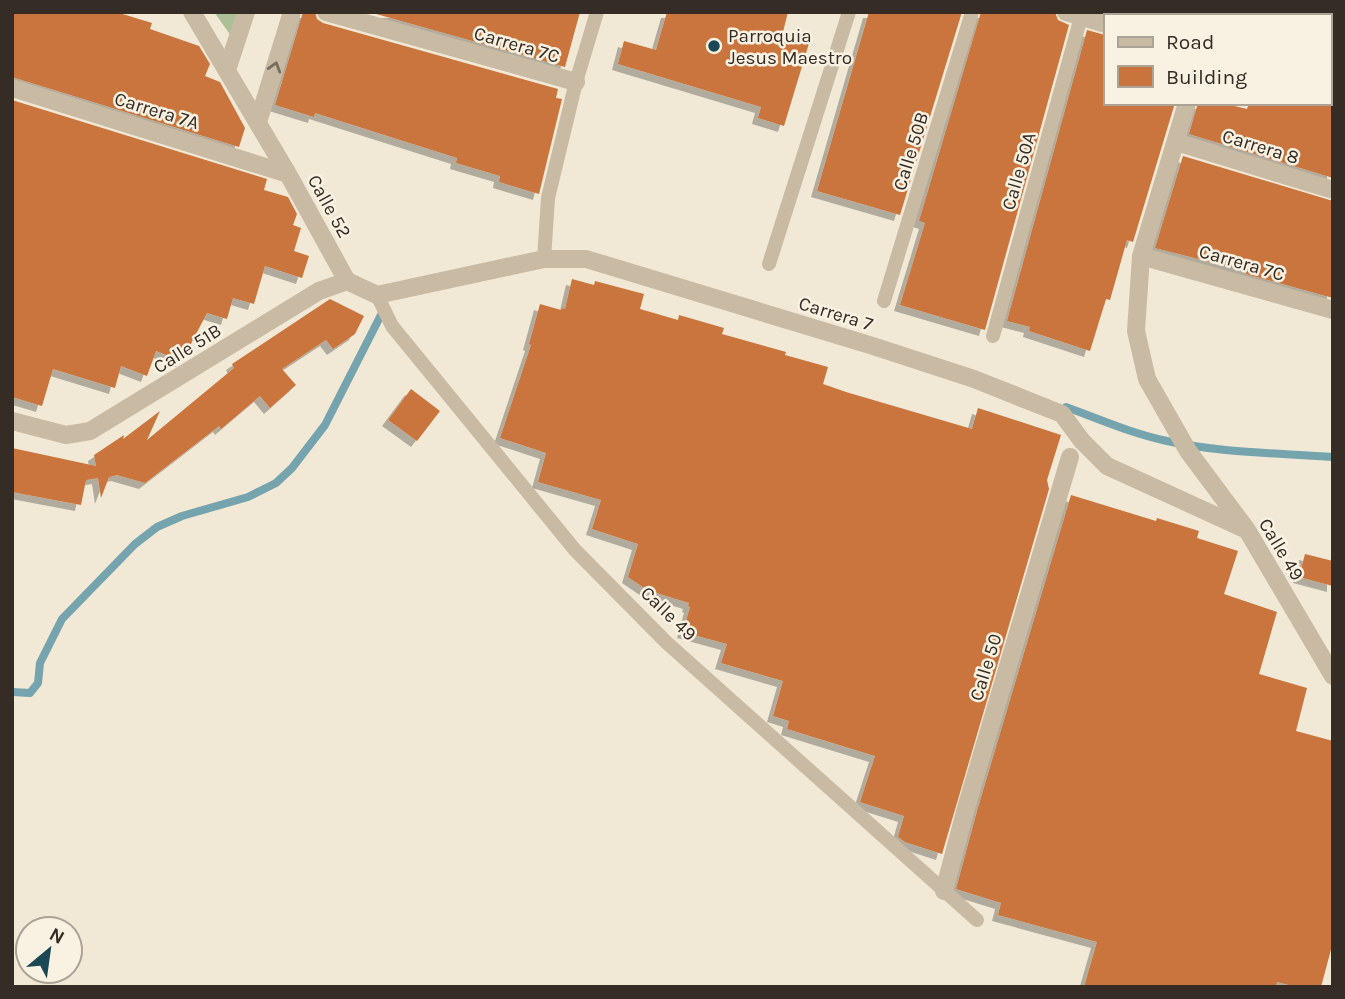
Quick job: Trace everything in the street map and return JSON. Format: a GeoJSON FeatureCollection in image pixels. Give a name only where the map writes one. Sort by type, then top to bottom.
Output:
{"type":"FeatureCollection","features":[{"type":"Feature","properties":{"kind":"street","name":"Calle 52"},"geometry":{"type":"LineString","coordinates":[[192,12],[289,174],[347,281]]}},
{"type":"Feature","properties":{"kind":"street"},"geometry":{"type":"LineString","coordinates":[[227,70],[246,12]]}},
{"type":"Feature","properties":{"kind":"street"},"geometry":{"type":"LineString","coordinates":[[258,122],[292,12]]}},
{"type":"Feature","properties":{"kind":"street","name":"Carrera 7C"},"geometry":{"type":"LineString","coordinates":[[326,12],[576,82]]}},
{"type":"Feature","properties":{"kind":"street"},"geometry":{"type":"LineString","coordinates":[[1074,15],[1104,24]]}},
{"type":"Feature","properties":{"kind":"street","name":"Carrera 7A"},"geometry":{"type":"LineString","coordinates":[[12,88],[289,174]]}},
{"type":"Feature","properties":{"kind":"street"},"geometry":{"type":"LineString","coordinates":[[1141,256],[1186,105]]}},
{"type":"Feature","properties":{"kind":"street","name":"Carrera 8"},"geometry":{"type":"LineString","coordinates":[[1176,142],[1333,190]]}},
{"type":"Feature","properties":{"kind":"street","name":"Carrera 7C"},"geometry":{"type":"LineString","coordinates":[[1141,256],[1333,310]]}},
{"type":"Feature","properties":{"kind":"street","name":"Calle 49"},"geometry":{"type":"LineString","coordinates":[[1141,256],[1136,331],[1147,379],[1188,451],[1247,530],[1333,676]]}},
{"type":"Feature","properties":{"kind":"street","name":"Carrera 7"},"geometry":{"type":"LineString","coordinates":[[377,296],[544,259],[586,259],[873,346],[974,379],[1062,414],[1082,441],[1107,466],[1247,530]]}},
{"type":"Feature","properties":{"kind":"street"},"geometry":{"type":"LineString","coordinates":[[347,281],[377,296]]}},
{"type":"Feature","properties":{"kind":"street","name":"Calle 51B"},"geometry":{"type":"LineString","coordinates":[[12,421],[66,435],[90,431],[320,291],[347,281]]}},
{"type":"Feature","properties":{"kind":"street","name":"Calle 50"},"geometry":{"type":"LineString","coordinates":[[944,891],[1070,457]]}},
{"type":"Feature","properties":{"kind":"lane"},"geometry":{"type":"LineString","coordinates":[[544,259],[548,198],[576,82],[597,12]]}},
{"type":"Feature","properties":{"kind":"lane"},"geometry":{"type":"LineString","coordinates":[[769,264],[849,12]]}},
{"type":"Feature","properties":{"kind":"lane","name":"Calle 50B"},"geometry":{"type":"LineString","coordinates":[[884,301],[972,12]]}},
{"type":"Feature","properties":{"kind":"lane","name":"Calle 50A"},"geometry":{"type":"LineString","coordinates":[[993,336],[1074,15]]}},
{"type":"Feature","properties":{"kind":"lane","name":"Calle 49"},"geometry":{"type":"LineString","coordinates":[[377,296],[392,326],[575,550],[666,642],[976,920]]}},
{"type":"Feature","properties":{"kind":"green space"},"geometry":{"type":"Polygon","coordinates":[[[214,12],[242,12],[234,40],[214,12]]]}},
{"type":"Feature","properties":{"kind":"building"},"geometry":{"type":"Polygon","coordinates":[[[12,12],[116,12],[152,23],[150,29],[199,46],[210,64],[205,76],[220,82],[245,128],[239,147],[12,77],[12,12]]]}},
{"type":"Feature","properties":{"kind":"building"},"geometry":{"type":"Polygon","coordinates":[[[303,12],[315,12],[317,19],[323,23],[558,89],[556,98],[562,99],[539,194],[499,182],[500,176],[456,163],[457,158],[315,113],[314,117],[275,105],[303,12]]]}},
{"type":"Feature","properties":{"kind":"building"},"geometry":{"type":"Polygon","coordinates":[[[369,12],[580,12],[565,67],[369,12]]]}},
{"type":"Feature","properties":{"kind":"building","name":"Parroquia Jesus Maestro"},"geometry":{"type":"Polygon","coordinates":[[[667,12],[788,12],[783,32],[810,40],[784,126],[758,118],[761,107],[618,64],[624,41],[656,50],[667,12]]]}},
{"type":"Feature","properties":{"kind":"building"},"geometry":{"type":"Polygon","coordinates":[[[869,12],[962,12],[900,215],[817,191],[869,12]]]}},
{"type":"Feature","properties":{"kind":"building"},"geometry":{"type":"Polygon","coordinates":[[[981,12],[1055,12],[1058,20],[1069,25],[985,330],[900,305],[925,223],[919,221],[981,12]]]}},
{"type":"Feature","properties":{"kind":"building"},"geometry":{"type":"Polygon","coordinates":[[[1087,30],[1104,35],[1104,105],[1174,105],[1133,242],[1127,240],[1110,300],[1106,299],[1090,351],[1029,331],[1030,327],[1007,321],[1087,30]]]}},
{"type":"Feature","properties":{"kind":"building"},"geometry":{"type":"Polygon","coordinates":[[[12,100],[267,179],[264,190],[288,197],[297,214],[293,225],[301,228],[294,251],[309,256],[302,278],[265,266],[254,304],[233,298],[227,319],[207,313],[182,361],[156,351],[147,376],[121,366],[115,388],[53,369],[42,406],[12,397],[12,100]]]}},
{"type":"Feature","properties":{"kind":"building"},"geometry":{"type":"Polygon","coordinates":[[[1333,103],[1333,178],[1189,134],[1197,105],[1230,105],[1247,109],[1248,105],[1333,103]]]}},
{"type":"Feature","properties":{"kind":"building"},"geometry":{"type":"Polygon","coordinates":[[[1183,156],[1333,201],[1333,298],[1246,274],[1246,271],[1155,248],[1183,156]]]}},
{"type":"Feature","properties":{"kind":"building"},"geometry":{"type":"Polygon","coordinates":[[[572,279],[594,285],[595,281],[644,294],[640,309],[678,320],[679,315],[724,328],[722,334],[828,367],[823,384],[846,392],[972,429],[978,408],[1061,435],[1047,480],[1049,489],[942,854],[905,842],[898,837],[904,816],[860,802],[875,756],[787,729],[789,721],[773,716],[783,681],[721,663],[727,644],[683,632],[689,603],[647,590],[628,577],[638,544],[592,529],[601,500],[538,482],[546,453],[500,438],[531,345],[529,344],[540,304],[565,309],[572,279]]]}},
{"type":"Feature","properties":{"kind":"building"},"geometry":{"type":"Polygon","coordinates":[[[330,299],[364,316],[355,334],[333,349],[326,340],[282,369],[296,385],[270,408],[260,396],[221,429],[219,426],[145,483],[117,475],[109,477],[101,498],[98,478],[86,480],[81,505],[12,492],[12,448],[96,466],[94,455],[124,435],[123,439],[160,411],[147,440],[234,368],[232,364],[330,299]]]}},
{"type":"Feature","properties":{"kind":"building"},"geometry":{"type":"Polygon","coordinates":[[[411,389],[440,411],[417,441],[388,420],[411,389]]]}},
{"type":"Feature","properties":{"kind":"building"},"geometry":{"type":"Polygon","coordinates":[[[1071,495],[1199,531],[1197,538],[1238,551],[1224,594],[1277,612],[1259,674],[1307,688],[1296,731],[1333,741],[1333,942],[1321,987],[1296,987],[1277,982],[1276,987],[1084,987],[1097,942],[998,915],[1001,903],[956,889],[1071,495]]]}},
{"type":"Feature","properties":{"kind":"building"},"geometry":{"type":"Polygon","coordinates":[[[1305,554],[1333,561],[1333,586],[1299,577],[1305,554]]]}},
{"type":"Feature","properties":{"kind":"waterway"},"geometry":{"type":"LineString","coordinates":[[12,692],[30,693],[38,683],[40,663],[62,619],[135,544],[157,527],[182,516],[248,497],[276,483],[292,468],[325,425],[384,309]]}},
{"type":"Feature","properties":{"kind":"waterway"},"geometry":{"type":"LineString","coordinates":[[1066,407],[1116,426],[1187,445],[1333,457]]}},
{"type":"Feature","properties":{"kind":"place","name":"Parroquia Jesus Maestro"},"geometry":{"type":"Point","coordinates":[714,46]}}]}
